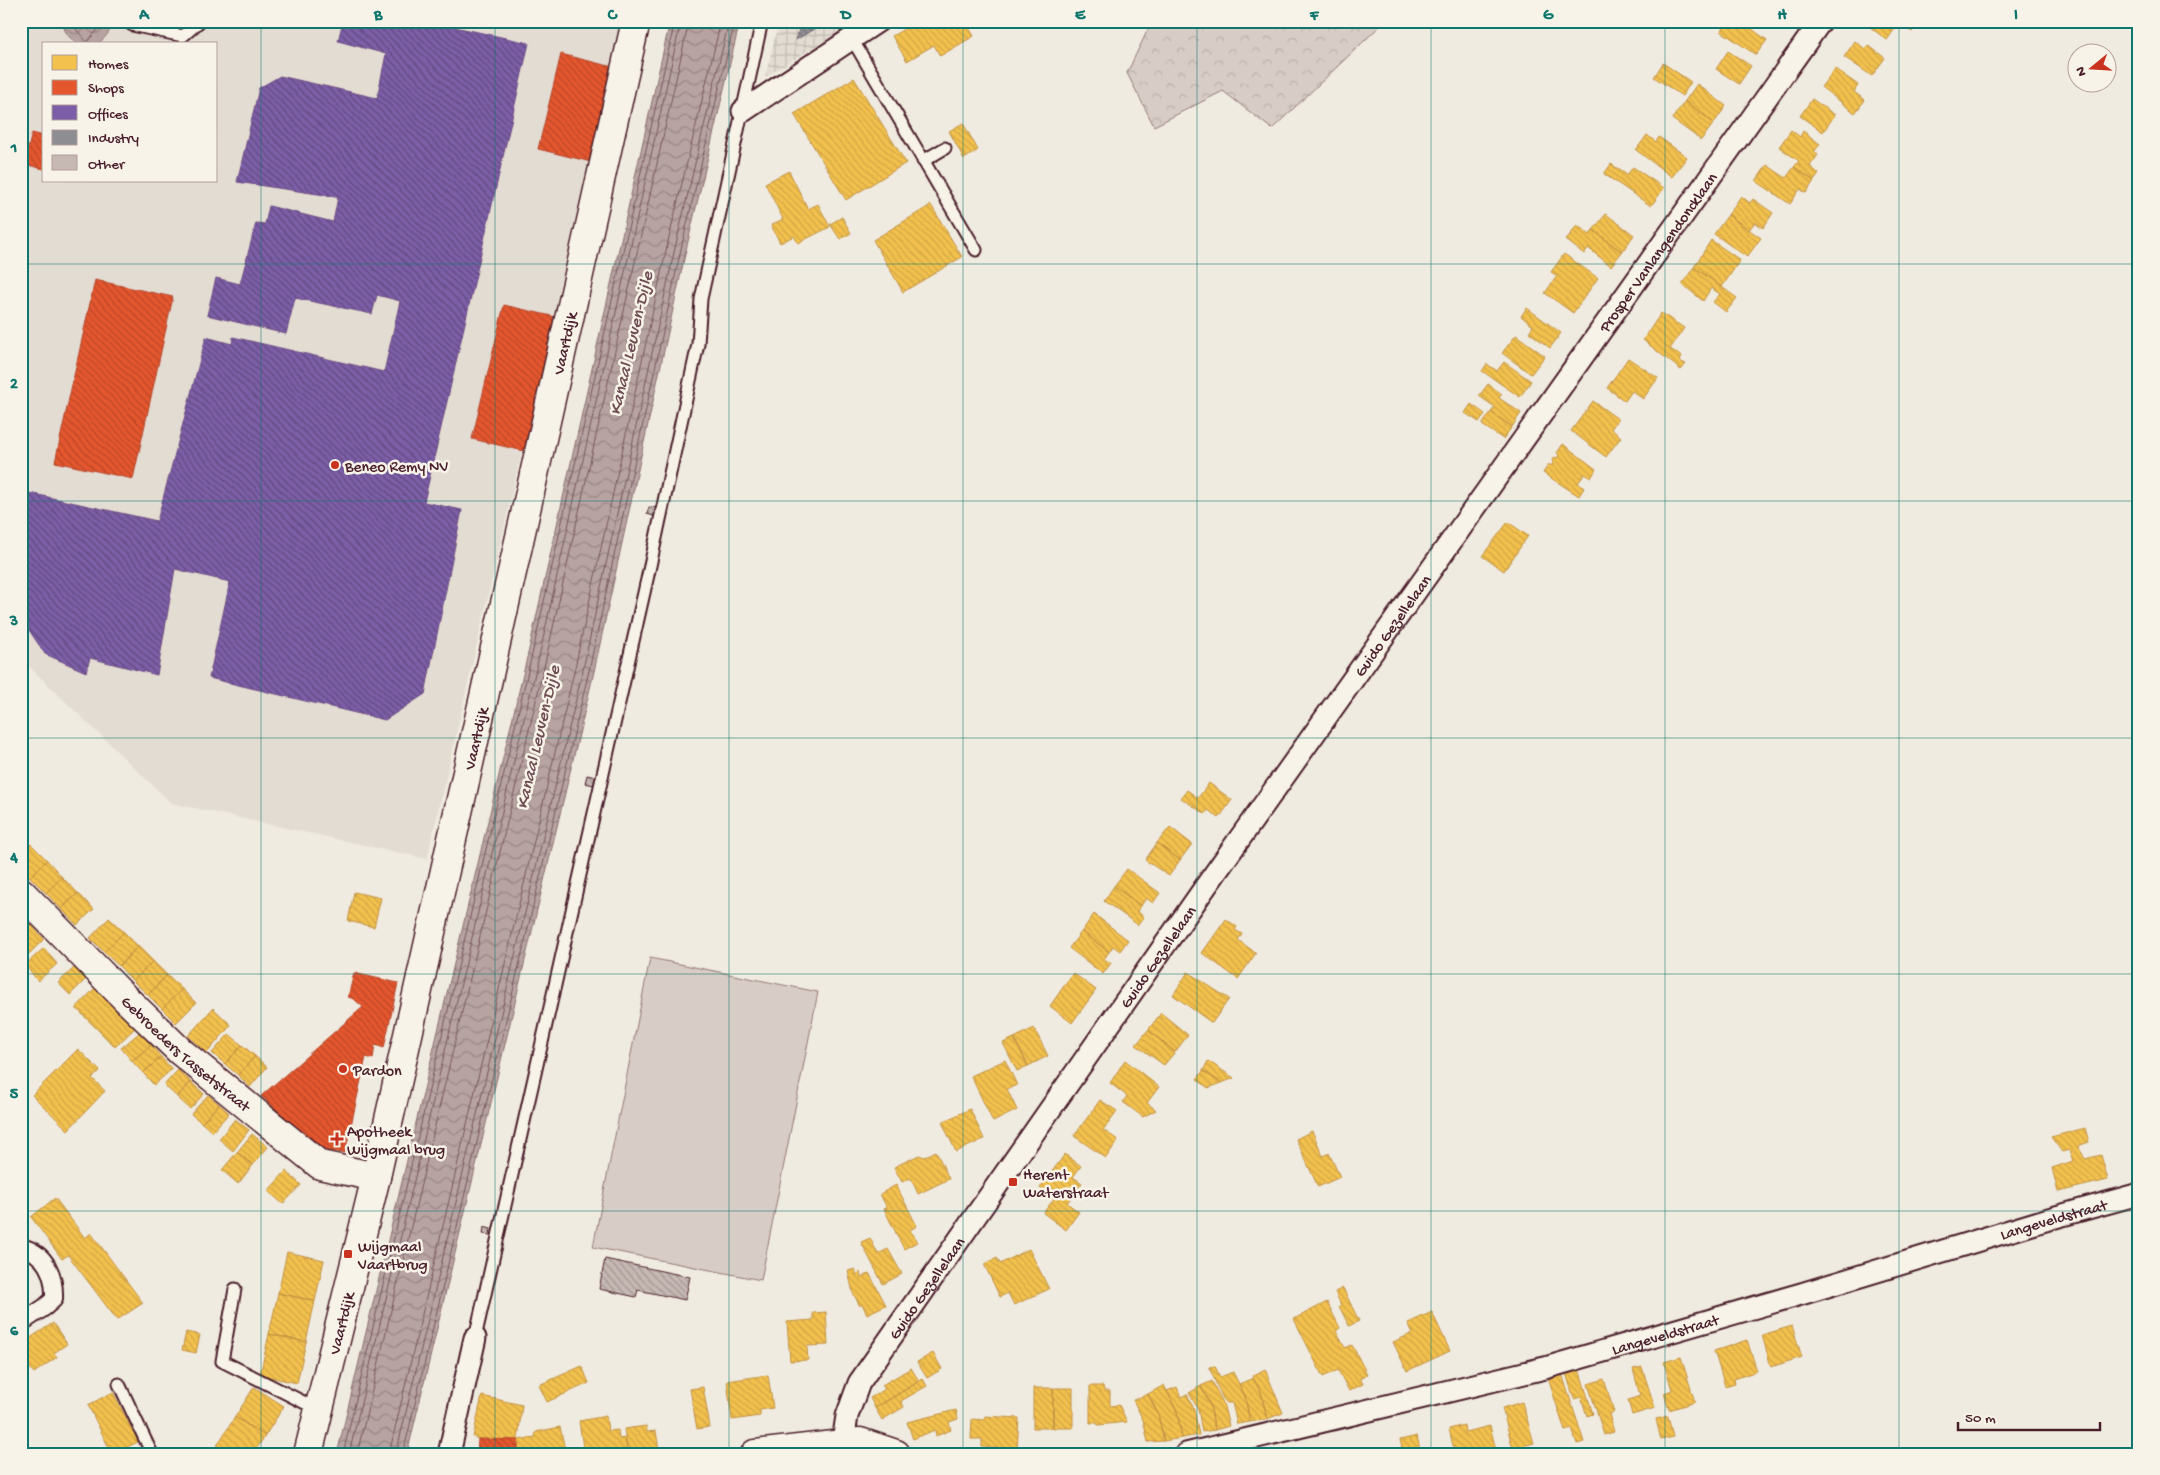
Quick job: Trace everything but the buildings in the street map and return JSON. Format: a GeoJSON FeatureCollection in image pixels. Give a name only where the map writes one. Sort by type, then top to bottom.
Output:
{"type":"FeatureCollection","features":[{"type":"Feature","properties":{"kind":"street"},"geometry":{"type":"LineString","coordinates":[[743,111],[878,21]]}},
{"type":"Feature","properties":{"kind":"street","name":"Prosper Vanlangendoncklaan"},"geometry":{"type":"LineString","coordinates":[[1494,480],[1821,21]]}},
{"type":"Feature","properties":{"kind":"street","name":"Vaartdijk"},"geometry":{"type":"LineString","coordinates":[[308,1454],[376,1177],[633,22]]}},
{"type":"Feature","properties":{"kind":"street","name":"Guido Gezellelaan"},"geometry":{"type":"LineString","coordinates":[[843,1442],[847,1416],[859,1383],[1201,894],[1494,480]]}},
{"type":"Feature","properties":{"kind":"street","name":"Gebroeders Tassetstraat"},"geometry":{"type":"LineString","coordinates":[[21,892],[181,1052],[320,1165],[376,1177]]}},
{"type":"Feature","properties":{"kind":"street","name":"Langeveldstraat"},"geometry":{"type":"LineString","coordinates":[[1186,1454],[1545,1368],[2139,1194]]}},
{"type":"Feature","properties":{"kind":"street"},"geometry":{"type":"LineString","coordinates":[[21,1247],[34,1251],[42,1258],[53,1276],[55,1287],[54,1299],[21,1323]]}},
{"type":"Feature","properties":{"kind":"street"},"geometry":{"type":"LineString","coordinates":[[449,1454],[475,1338]]}},
{"type":"Feature","properties":{"kind":"street"},"geometry":{"type":"LineString","coordinates":[[755,1454],[843,1442],[860,1442],[896,1454]]}},
{"type":"Feature","properties":{"kind":"lane"},"geometry":{"type":"LineString","coordinates":[[132,25],[183,36],[200,21]]}},
{"type":"Feature","properties":{"kind":"lane"},"geometry":{"type":"LineString","coordinates":[[475,1338],[648,575],[698,344],[701,299],[762,21]]}},
{"type":"Feature","properties":{"kind":"lane"},"geometry":{"type":"LineString","coordinates":[[852,39],[976,250]]}},
{"type":"Feature","properties":{"kind":"lane"},"geometry":{"type":"LineString","coordinates":[[924,160],[945,148]]}},
{"type":"Feature","properties":{"kind":"lane"},"geometry":{"type":"LineString","coordinates":[[235,1289],[222,1360],[319,1410]]}},
{"type":"Feature","properties":{"kind":"lane"},"geometry":{"type":"LineString","coordinates":[[119,1384],[149,1453]]}},
{"type":"Feature","properties":{"kind":"shaded area"},"geometry":{"type":"Polygon","coordinates":[[[21,21],[622,21],[427,859],[171,803],[21,659],[21,21]]]}},
{"type":"Feature","properties":{"kind":"shaded area"},"geometry":{"type":"Polygon","coordinates":[[[779,21],[858,21],[765,77],[779,21]]]}},
{"type":"Feature","properties":{"kind":"green space"},"geometry":{"type":"Polygon","coordinates":[[[1152,21],[1385,21],[1272,129],[1223,91],[1154,126],[1127,73],[1152,21]]]}},
{"type":"Feature","properties":{"kind":"green space"},"geometry":{"type":"Polygon","coordinates":[[[650,958],[818,992],[761,1280],[593,1247],[650,958]]]}},
{"type":"Feature","properties":{"kind":"water"},"geometry":{"type":"Polygon","coordinates":[[[62,21],[111,21],[107,35],[100,42],[75,42],[64,28],[62,21]]]}},
{"type":"Feature","properties":{"kind":"water","name":"Kanaal Leuven-Dijle"},"geometry":{"type":"Polygon","coordinates":[[[670,21],[740,21],[686,250],[593,676],[407,1454],[337,1454],[530,645],[670,21]]]}},
{"type":"Feature","properties":{"kind":"place","name":"Beneo Remy NV"},"geometry":{"type":"Point","coordinates":[335,465]}},
{"type":"Feature","properties":{"kind":"place","name":"Pardon"},"geometry":{"type":"Point","coordinates":[343,1069]}},
{"type":"Feature","properties":{"kind":"place","name":"Apotheek Wijgmaal brug"},"geometry":{"type":"Point","coordinates":[337,1139]}},
{"type":"Feature","properties":{"kind":"place","name":"Herent Waterstraat"},"geometry":{"type":"Point","coordinates":[1013,1182]}},
{"type":"Feature","properties":{"kind":"place","name":"Wijgmaal Vaartbrug"},"geometry":{"type":"Point","coordinates":[348,1254]}}]}
